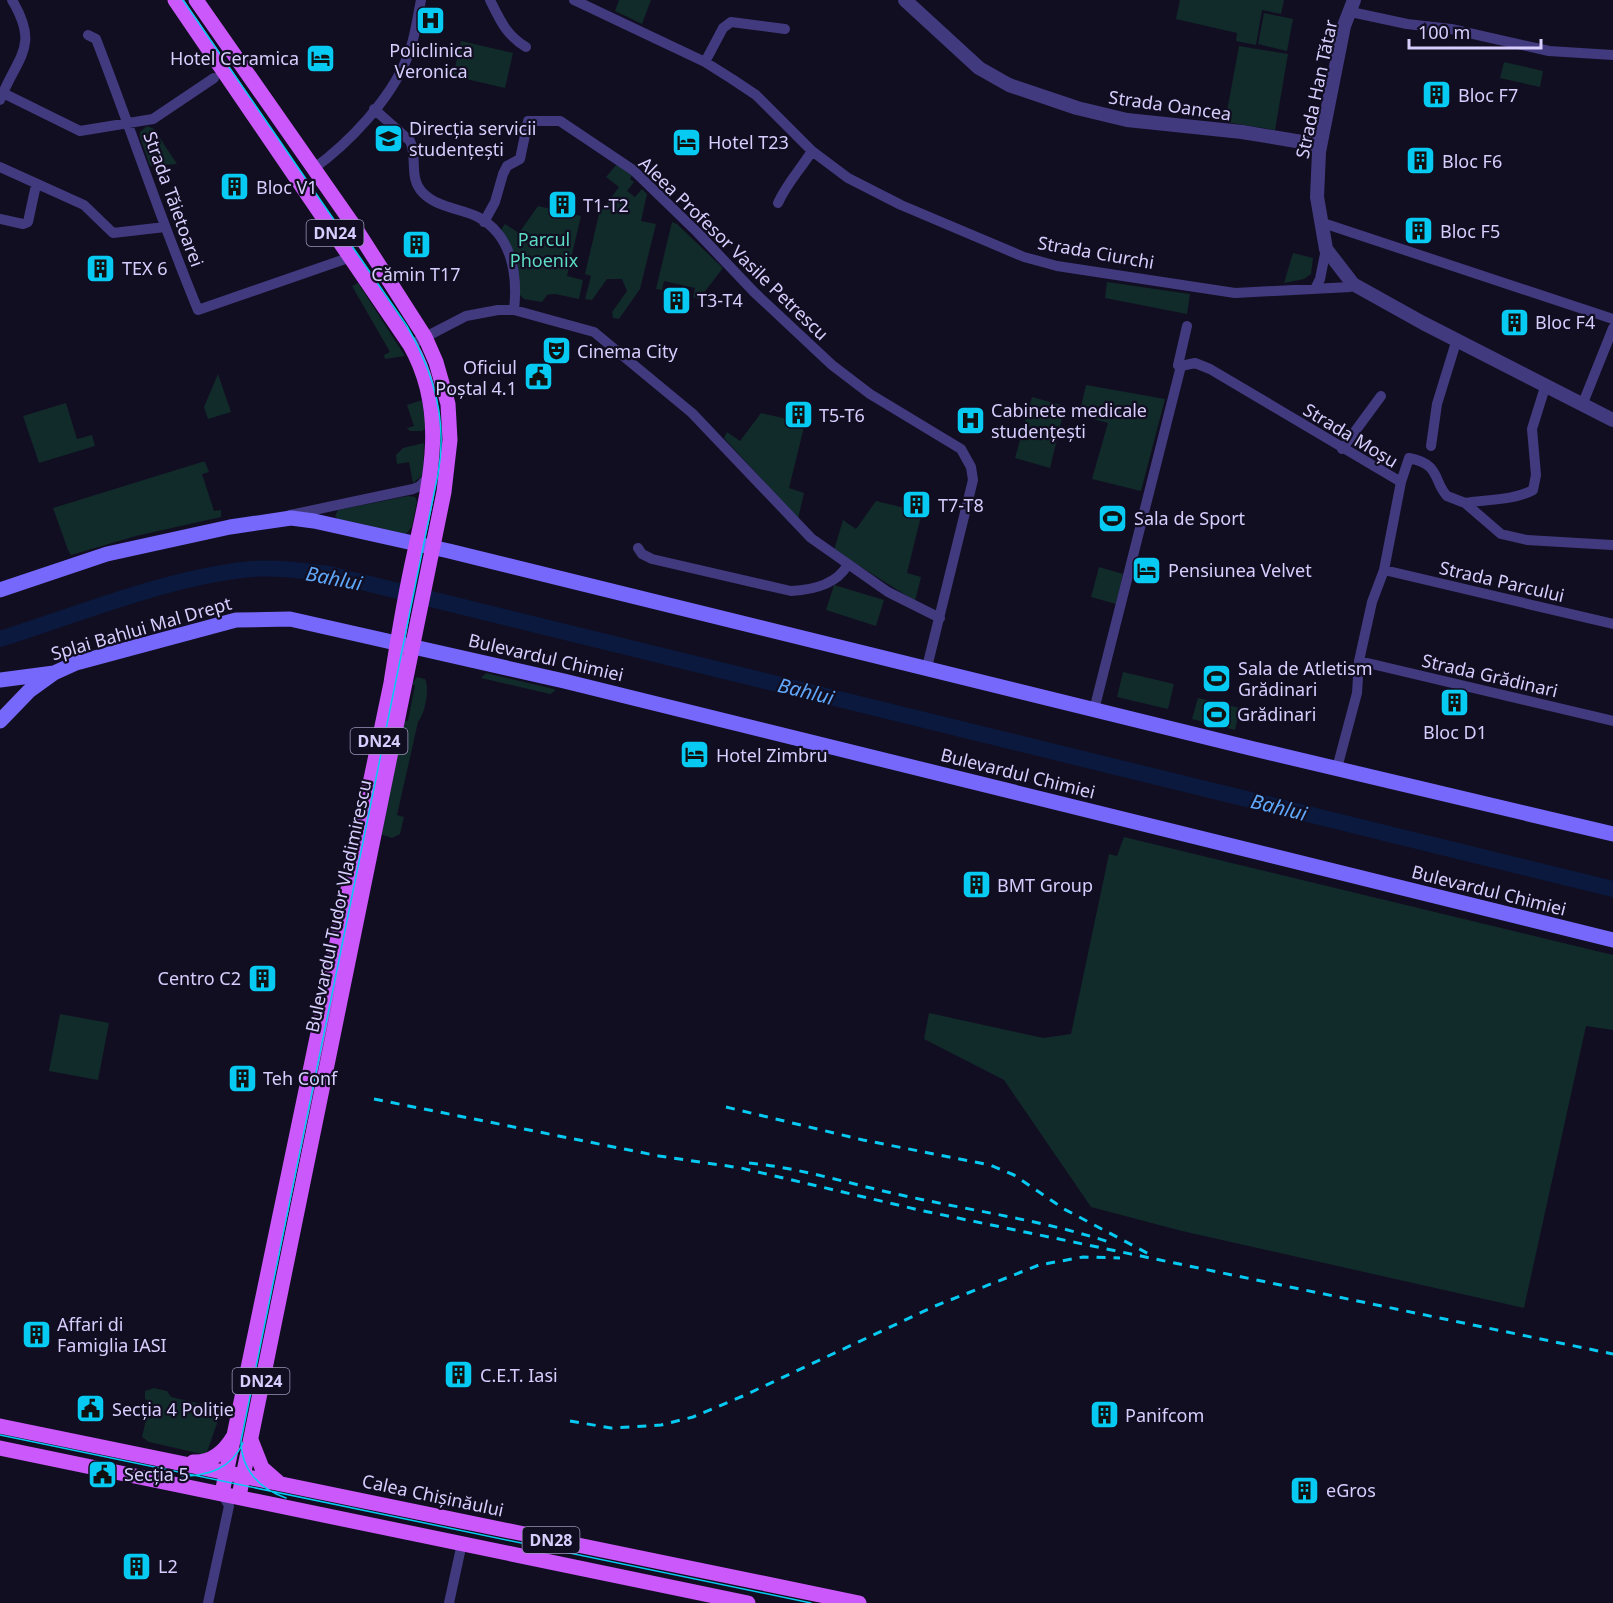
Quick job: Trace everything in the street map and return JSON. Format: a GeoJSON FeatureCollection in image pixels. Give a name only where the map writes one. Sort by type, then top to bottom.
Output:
{"type":"FeatureCollection","features":[{"type":"Feature","properties":{"kind":"main road","name":"Bulevardul Tudor Vladimirescu"},"geometry":{"type":"LineString","coordinates":[[175,0],[410,345],[430,394],[434,436],[431,473],[400,623],[404,647]]}},
{"type":"Feature","properties":{"kind":"main road","name":"Bulevardul Tudor Vladimirescu"},"geometry":{"type":"LineString","coordinates":[[196,0],[354,226],[425,337],[446,390],[450,421],[449,454],[433,547],[416,627],[404,647],[243,1433],[227,1472],[230,1498]]}},
{"type":"Feature","properties":{"kind":"main road"},"geometry":{"type":"LineString","coordinates":[[0,590],[107,554],[265,520],[291,518],[314,521],[449,550],[1094,710],[1613,834]]}},
{"type":"Feature","properties":{"kind":"main road","name":"Splai Bahlui Mal Drept"},"geometry":{"type":"LineString","coordinates":[[0,680],[54,673],[76,663],[236,620],[254,618],[290,619],[404,647]]}},
{"type":"Feature","properties":{"kind":"main road","name":"Bulevardul Chimiei"},"geometry":{"type":"LineString","coordinates":[[404,647],[564,681],[1613,940]]}},
{"type":"Feature","properties":{"kind":"main road"},"geometry":{"type":"LineString","coordinates":[[1,714],[54,673]]}},
{"type":"Feature","properties":{"kind":"main road","name":"Calea Chișinăului"},"geometry":{"type":"LineString","coordinates":[[0,1426],[859,1603]]}},
{"type":"Feature","properties":{"kind":"main road","name":"Bulevardul Tudor Vladimirescu"},"geometry":{"type":"LineString","coordinates":[[230,1498],[243,1476],[243,1433]]}},
{"type":"Feature","properties":{"kind":"main road"},"geometry":{"type":"LineString","coordinates":[[181,1462],[210,1460],[243,1433],[257,1461],[280,1484]]}},
{"type":"Feature","properties":{"kind":"main road","name":"DN28"},"geometry":{"type":"LineString","coordinates":[[0,1448],[230,1498],[462,1543],[748,1603]]}},
{"type":"Feature","properties":{"kind":"street"},"geometry":{"type":"LineString","coordinates":[[12,0],[25,21],[27,38],[1,96],[77,130],[153,119],[214,78]]}},
{"type":"Feature","properties":{"kind":"street"},"geometry":{"type":"LineString","coordinates":[[313,170],[348,141],[400,75],[409,56],[421,0]]}},
{"type":"Feature","properties":{"kind":"street"},"geometry":{"type":"LineString","coordinates":[[490,0],[511,38],[526,47]]}},
{"type":"Feature","properties":{"kind":"street","name":"Strada Ciurchi"},"geometry":{"type":"LineString","coordinates":[[574,0],[705,62],[756,95],[831,167],[901,204],[1024,257],[1057,266],[1234,293],[1350,287],[1353,284]]}},
{"type":"Feature","properties":{"kind":"street","name":"Strada Oancea"},"geometry":{"type":"LineString","coordinates":[[905,0],[979,68],[1010,85],[1077,108],[1127,120],[1242,132],[1320,145]]}},
{"type":"Feature","properties":{"kind":"street"},"geometry":{"type":"LineString","coordinates":[[1352,6],[1407,24],[1451,29],[1549,51],[1613,55]]}},
{"type":"Feature","properties":{"kind":"street","name":"Strada Han Tătar"},"geometry":{"type":"LineString","coordinates":[[1352,6],[1344,26],[1320,145],[1317,197],[1326,249],[1353,284]]}},
{"type":"Feature","properties":{"kind":"street"},"geometry":{"type":"LineString","coordinates":[[705,62],[723,28],[731,22],[785,29]]}},
{"type":"Feature","properties":{"kind":"street","name":"Strada Tăietoarei"},"geometry":{"type":"LineString","coordinates":[[88,35],[96,39],[198,310],[351,257]]}},
{"type":"Feature","properties":{"kind":"street"},"geometry":{"type":"LineString","coordinates":[[374,109],[410,141],[413,147],[412,163],[415,177],[424,194],[436,203],[484,222],[497,233],[514,262],[514,310]]}},
{"type":"Feature","properties":{"kind":"street","name":"Aleea Profesor Vasile Petrescu"},"geometry":{"type":"LineString","coordinates":[[484,222],[495,202],[507,166],[520,159],[528,121],[560,121],[609,153],[646,182],[754,292],[832,365],[870,394],[961,449],[967,458],[973,480],[927,667]]}},
{"type":"Feature","properties":{"kind":"street"},"geometry":{"type":"LineString","coordinates":[[778,203],[790,178],[798,174],[812,151]]}},
{"type":"Feature","properties":{"kind":"street"},"geometry":{"type":"LineString","coordinates":[[0,167],[84,205],[113,233],[165,227]]}},
{"type":"Feature","properties":{"kind":"street"},"geometry":{"type":"LineString","coordinates":[[0,219],[23,224],[28,222],[36,185]]}},
{"type":"Feature","properties":{"kind":"street"},"geometry":{"type":"LineString","coordinates":[[1320,222],[1613,319]]}},
{"type":"Feature","properties":{"kind":"street"},"geometry":{"type":"LineString","coordinates":[[1315,289],[1320,279],[1326,249]]}},
{"type":"Feature","properties":{"kind":"street"},"geometry":{"type":"LineString","coordinates":[[1353,284],[1613,420]]}},
{"type":"Feature","properties":{"kind":"street"},"geometry":{"type":"LineString","coordinates":[[410,345],[466,316],[482,312],[514,310],[579,326],[594,332],[692,413],[795,525],[848,566],[912,606],[940,618]]}},
{"type":"Feature","properties":{"kind":"street"},"geometry":{"type":"LineString","coordinates":[[1094,710],[1181,366],[1178,365],[1188,326]]}},
{"type":"Feature","properties":{"kind":"street"},"geometry":{"type":"LineString","coordinates":[[1583,403],[1613,328]]}},
{"type":"Feature","properties":{"kind":"street"},"geometry":{"type":"LineString","coordinates":[[1431,446],[1437,404],[1457,339]]}},
{"type":"Feature","properties":{"kind":"street","name":"Strada Moșu"},"geometry":{"type":"LineString","coordinates":[[1181,366],[1195,363],[1210,369],[1401,482],[1409,458],[1418,459],[1436,473],[1447,496],[1465,503],[1501,534],[1527,540],[1612,544]]}},
{"type":"Feature","properties":{"kind":"street"},"geometry":{"type":"LineString","coordinates":[[1465,503],[1489,498],[1513,498],[1533,490],[1536,476],[1532,429],[1546,384]]}},
{"type":"Feature","properties":{"kind":"street"},"geometry":{"type":"LineString","coordinates":[[1342,449],[1381,396]]}},
{"type":"Feature","properties":{"kind":"street"},"geometry":{"type":"LineString","coordinates":[[265,520],[413,489],[420,486],[431,473]]}},
{"type":"Feature","properties":{"kind":"street"},"geometry":{"type":"LineString","coordinates":[[1337,768],[1357,693],[1359,661],[1372,602],[1384,570],[1401,482]]}},
{"type":"Feature","properties":{"kind":"street"},"geometry":{"type":"LineString","coordinates":[[638,548],[642,554],[652,559],[791,591],[806,590],[837,579],[848,566]]}},
{"type":"Feature","properties":{"kind":"street","name":"Strada Parcului"},"geometry":{"type":"LineString","coordinates":[[1384,570],[1613,624]]}},
{"type":"Feature","properties":{"kind":"street","name":"Strada Grădinari"},"geometry":{"type":"LineString","coordinates":[[1359,661],[1613,721]]}},
{"type":"Feature","properties":{"kind":"street"},"geometry":{"type":"LineString","coordinates":[[208,1603],[230,1498]]}},
{"type":"Feature","properties":{"kind":"street"},"geometry":{"type":"LineString","coordinates":[[449,1603],[462,1543]]}},
{"type":"Feature","properties":{"kind":"green space"},"geometry":{"type":"Polygon","coordinates":[[[619,0],[651,0],[642,24],[615,11],[619,0]]]}},
{"type":"Feature","properties":{"kind":"green space"},"geometry":{"type":"Polygon","coordinates":[[[1180,0],[1284,0],[1281,14],[1262,10],[1256,45],[1236,41],[1237,33],[1176,19],[1180,0]]]}},
{"type":"Feature","properties":{"kind":"green space"},"geometry":{"type":"Polygon","coordinates":[[[1264,13],[1293,19],[1287,51],[1258,44],[1264,13]]]}},
{"type":"Feature","properties":{"kind":"green space"},"geometry":{"type":"Polygon","coordinates":[[[461,41],[513,53],[505,88],[453,76],[461,41]]]}},
{"type":"Feature","properties":{"kind":"green space"},"geometry":{"type":"Polygon","coordinates":[[[1239,46],[1288,54],[1275,130],[1225,122],[1239,46]]]}},
{"type":"Feature","properties":{"kind":"green space"},"geometry":{"type":"Polygon","coordinates":[[[1504,62],[1543,71],[1540,87],[1500,78],[1504,62]]]}},
{"type":"Feature","properties":{"kind":"green space"},"geometry":{"type":"Polygon","coordinates":[[[147,126],[154,129],[177,164],[150,166],[140,137],[140,132],[147,126]]]}},
{"type":"Feature","properties":{"kind":"green space"},"geometry":{"type":"Polygon","coordinates":[[[617,164],[632,175],[630,179],[634,182],[627,191],[635,197],[642,189],[647,194],[641,221],[656,224],[640,289],[619,319],[613,318],[612,312],[627,291],[622,279],[607,279],[592,300],[585,299],[591,276],[585,274],[599,214],[619,187],[606,177],[617,164]]]}},
{"type":"Feature","properties":{"kind":"green space","name":"Parcul Phoenix"},"geometry":{"type":"Polygon","coordinates":[[[538,206],[581,216],[567,276],[583,280],[579,299],[555,294],[547,295],[542,302],[524,299],[518,293],[518,262],[500,231],[505,224],[519,233],[538,206]]]}},
{"type":"Feature","properties":{"kind":"green space"},"geometry":{"type":"Polygon","coordinates":[[[672,222],[677,224],[723,268],[699,299],[693,297],[695,288],[664,281],[662,290],[656,289],[672,222]]]}},
{"type":"Feature","properties":{"kind":"green space"},"geometry":{"type":"Polygon","coordinates":[[[1293,253],[1313,258],[1311,274],[1304,279],[1284,283],[1293,253]]]}},
{"type":"Feature","properties":{"kind":"green space"},"geometry":{"type":"Polygon","coordinates":[[[1107,282],[1190,294],[1187,314],[1105,298],[1107,282]]]}},
{"type":"Feature","properties":{"kind":"green space"},"geometry":{"type":"Polygon","coordinates":[[[358,283],[405,356],[385,359],[384,355],[390,352],[352,286],[358,283]]]}},
{"type":"Feature","properties":{"kind":"green space"},"geometry":{"type":"Polygon","coordinates":[[[218,374],[231,412],[208,419],[204,407],[218,374]]]}},
{"type":"Feature","properties":{"kind":"green space"},"geometry":{"type":"Polygon","coordinates":[[[1086,385],[1165,399],[1141,491],[1092,479],[1108,423],[1079,415],[1086,385]]]}},
{"type":"Feature","properties":{"kind":"green space"},"geometry":{"type":"Polygon","coordinates":[[[1032,397],[1065,406],[1050,468],[1015,458],[1032,397]]]}},
{"type":"Feature","properties":{"kind":"green space"},"geometry":{"type":"Polygon","coordinates":[[[422,400],[426,428],[422,431],[410,431],[407,428],[414,426],[407,405],[422,400]]]}},
{"type":"Feature","properties":{"kind":"green space"},"geometry":{"type":"Polygon","coordinates":[[[66,403],[77,439],[92,435],[95,446],[39,463],[23,416],[66,403]]]}},
{"type":"Feature","properties":{"kind":"green space"},"geometry":{"type":"Polygon","coordinates":[[[761,413],[805,423],[789,488],[804,493],[798,519],[724,438],[727,432],[740,441],[761,413]]]}},
{"type":"Feature","properties":{"kind":"green space"},"geometry":{"type":"Polygon","coordinates":[[[424,443],[423,475],[413,483],[409,462],[397,464],[396,455],[403,448],[424,443]]]}},
{"type":"Feature","properties":{"kind":"green space"},"geometry":{"type":"Polygon","coordinates":[[[205,462],[209,472],[202,474],[214,511],[221,510],[221,517],[136,536],[71,555],[53,508],[205,462]]]}},
{"type":"Feature","properties":{"kind":"green space"},"geometry":{"type":"Polygon","coordinates":[[[408,496],[415,497],[417,501],[412,527],[406,534],[338,519],[335,516],[338,510],[408,496]]]}},
{"type":"Feature","properties":{"kind":"green space"},"geometry":{"type":"Polygon","coordinates":[[[876,501],[922,512],[907,573],[921,577],[915,601],[834,550],[843,520],[856,529],[876,501]]]}},
{"type":"Feature","properties":{"kind":"green space"},"geometry":{"type":"Polygon","coordinates":[[[1099,567],[1123,574],[1116,604],[1091,597],[1099,567]]]}},
{"type":"Feature","properties":{"kind":"green space"},"geometry":{"type":"Polygon","coordinates":[[[834,585],[884,600],[876,626],[826,610],[834,585]]]}},
{"type":"Feature","properties":{"kind":"green space"},"geometry":{"type":"Polygon","coordinates":[[[1123,672],[1174,684],[1168,709],[1117,697],[1123,672]]]}},
{"type":"Feature","properties":{"kind":"green space"},"geometry":{"type":"Polygon","coordinates":[[[486,673],[555,691],[550,694],[481,678],[486,673]]]}},
{"type":"Feature","properties":{"kind":"green space"},"geometry":{"type":"Polygon","coordinates":[[[417,677],[425,679],[426,701],[418,722],[397,815],[404,817],[400,834],[392,838],[380,834],[403,720],[408,721],[415,685],[412,684],[417,677]]]}},
{"type":"Feature","properties":{"kind":"green space","name":"Grădinari"},"geometry":{"type":"Polygon","coordinates":[[[1198,698],[1240,708],[1235,730],[1192,719],[1198,698]]]}},
{"type":"Feature","properties":{"kind":"green space"},"geometry":{"type":"Polygon","coordinates":[[[1124,837],[1613,955],[1613,1030],[1586,1026],[1524,1308],[1182,1231],[1091,1207],[1004,1080],[924,1039],[929,1013],[1043,1038],[1071,1034],[1109,854],[1117,856],[1124,837]]]}},
{"type":"Feature","properties":{"kind":"green space"},"geometry":{"type":"Polygon","coordinates":[[[60,1014],[109,1023],[98,1080],[49,1071],[60,1014]]]}},
{"type":"Feature","properties":{"kind":"green space"},"geometry":{"type":"Polygon","coordinates":[[[154,1388],[167,1391],[171,1397],[222,1409],[206,1455],[149,1442],[142,1437],[150,1402],[145,1399],[145,1391],[154,1388]]]}},
{"type":"Feature","properties":{"kind":"waterway","name":"Bahlui"},"geometry":{"type":"LineString","coordinates":[[0,639],[156,588],[220,573],[271,569],[329,574],[1613,889]]}},
{"type":"Feature","properties":{"kind":"tram line"},"geometry":{"type":"LineString","coordinates":[[183,0],[407,326],[425,361],[440,416],[441,454],[438,474],[241,1441],[244,1461],[254,1477],[260,1484],[286,1498]]}},
{"type":"Feature","properties":{"kind":"tram line"},"geometry":{"type":"LineString","coordinates":[[0,1435],[811,1603]]}},
{"type":"Feature","properties":{"kind":"tram line"},"geometry":{"type":"LineString","coordinates":[[181,1476],[218,1469],[232,1459],[243,1443]]}},
{"type":"Feature","properties":{"kind":"railway"},"geometry":{"type":"LineString","coordinates":[[374,1099],[659,1156],[741,1168],[919,1210],[1613,1354]]}},
{"type":"Feature","properties":{"kind":"railway"},"geometry":{"type":"LineString","coordinates":[[726,1107],[863,1140],[990,1165],[1014,1175],[1064,1209],[1149,1254]]}},
{"type":"Feature","properties":{"kind":"railway"},"geometry":{"type":"LineString","coordinates":[[749,1163],[806,1172],[901,1195],[1034,1222],[1112,1243]]}},
{"type":"Feature","properties":{"kind":"railway"},"geometry":{"type":"LineString","coordinates":[[570,1421],[611,1428],[661,1425],[693,1417],[935,1306],[1039,1265],[1083,1257],[1120,1258]]}},
{"type":"Feature","properties":{"kind":"place","name":"Policlinica Veronica"},"geometry":{"type":"Point","coordinates":[431,21]}},
{"type":"Feature","properties":{"kind":"place","name":"Hotel Ceramica"},"geometry":{"type":"Point","coordinates":[320,58]}},
{"type":"Feature","properties":{"kind":"place","name":"Bloc F7"},"geometry":{"type":"Point","coordinates":[1437,95]}},
{"type":"Feature","properties":{"kind":"place","name":"Direcția servicii studențești"},"geometry":{"type":"Point","coordinates":[388,138]}},
{"type":"Feature","properties":{"kind":"place","name":"Hotel T23"},"geometry":{"type":"Point","coordinates":[687,142]}},
{"type":"Feature","properties":{"kind":"place","name":"Bloc F6"},"geometry":{"type":"Point","coordinates":[1421,161]}},
{"type":"Feature","properties":{"kind":"place","name":"Bloc V1"},"geometry":{"type":"Point","coordinates":[235,187]}},
{"type":"Feature","properties":{"kind":"place","name":"T1-T2"},"geometry":{"type":"Point","coordinates":[562,205]}},
{"type":"Feature","properties":{"kind":"place","name":"Bloc F5"},"geometry":{"type":"Point","coordinates":[1419,231]}},
{"type":"Feature","properties":{"kind":"place","name":"Cămin T17"},"geometry":{"type":"Point","coordinates":[416,245]}},
{"type":"Feature","properties":{"kind":"place","name":"TEX 6"},"geometry":{"type":"Point","coordinates":[101,268]}},
{"type":"Feature","properties":{"kind":"place","name":"T3-T4"},"geometry":{"type":"Point","coordinates":[676,300]}},
{"type":"Feature","properties":{"kind":"place","name":"Bloc F4"},"geometry":{"type":"Point","coordinates":[1514,322]}},
{"type":"Feature","properties":{"kind":"place","name":"Cinema City"},"geometry":{"type":"Point","coordinates":[556,351]}},
{"type":"Feature","properties":{"kind":"place","name":"Oficiul Poștal 4.1"},"geometry":{"type":"Point","coordinates":[538,377]}},
{"type":"Feature","properties":{"kind":"place","name":"T5-T6"},"geometry":{"type":"Point","coordinates":[798,415]}},
{"type":"Feature","properties":{"kind":"place","name":"Cabinete medicale studențești"},"geometry":{"type":"Point","coordinates":[970,420]}},
{"type":"Feature","properties":{"kind":"place","name":"T7-T8"},"geometry":{"type":"Point","coordinates":[917,505]}},
{"type":"Feature","properties":{"kind":"place","name":"Sala de Sport"},"geometry":{"type":"Point","coordinates":[1113,518]}},
{"type":"Feature","properties":{"kind":"place","name":"Pensiunea Velvet"},"geometry":{"type":"Point","coordinates":[1147,570]}},
{"type":"Feature","properties":{"kind":"place","name":"Sala de Atletism Grădinari"},"geometry":{"type":"Point","coordinates":[1217,678]}},
{"type":"Feature","properties":{"kind":"place","name":"Bloc D1"},"geometry":{"type":"Point","coordinates":[1455,703]}},
{"type":"Feature","properties":{"kind":"place","name":"Grădinari"},"geometry":{"type":"Point","coordinates":[1216,714]}},
{"type":"Feature","properties":{"kind":"place","name":"Hotel Zimbru"},"geometry":{"type":"Point","coordinates":[695,755]}},
{"type":"Feature","properties":{"kind":"place","name":"BMT Group"},"geometry":{"type":"Point","coordinates":[976,885]}},
{"type":"Feature","properties":{"kind":"place","name":"Centro C2"},"geometry":{"type":"Point","coordinates":[262,978]}},
{"type":"Feature","properties":{"kind":"place","name":"Teh Conf"},"geometry":{"type":"Point","coordinates":[242,1078]}},
{"type":"Feature","properties":{"kind":"place","name":"Affari di Famiglia IASI"},"geometry":{"type":"Point","coordinates":[36,1334]}},
{"type":"Feature","properties":{"kind":"place","name":"C.E.T. Iasi"},"geometry":{"type":"Point","coordinates":[459,1375]}},
{"type":"Feature","properties":{"kind":"place","name":"Secția 4 Poliție"},"geometry":{"type":"Point","coordinates":[91,1409]}},
{"type":"Feature","properties":{"kind":"place","name":"Panifcom"},"geometry":{"type":"Point","coordinates":[1104,1415]}},
{"type":"Feature","properties":{"kind":"place","name":"Secția 5"},"geometry":{"type":"Point","coordinates":[103,1474]}},
{"type":"Feature","properties":{"kind":"place","name":"eGros"},"geometry":{"type":"Point","coordinates":[1305,1490]}},
{"type":"Feature","properties":{"kind":"place","name":"L2"},"geometry":{"type":"Point","coordinates":[137,1566]}}]}
